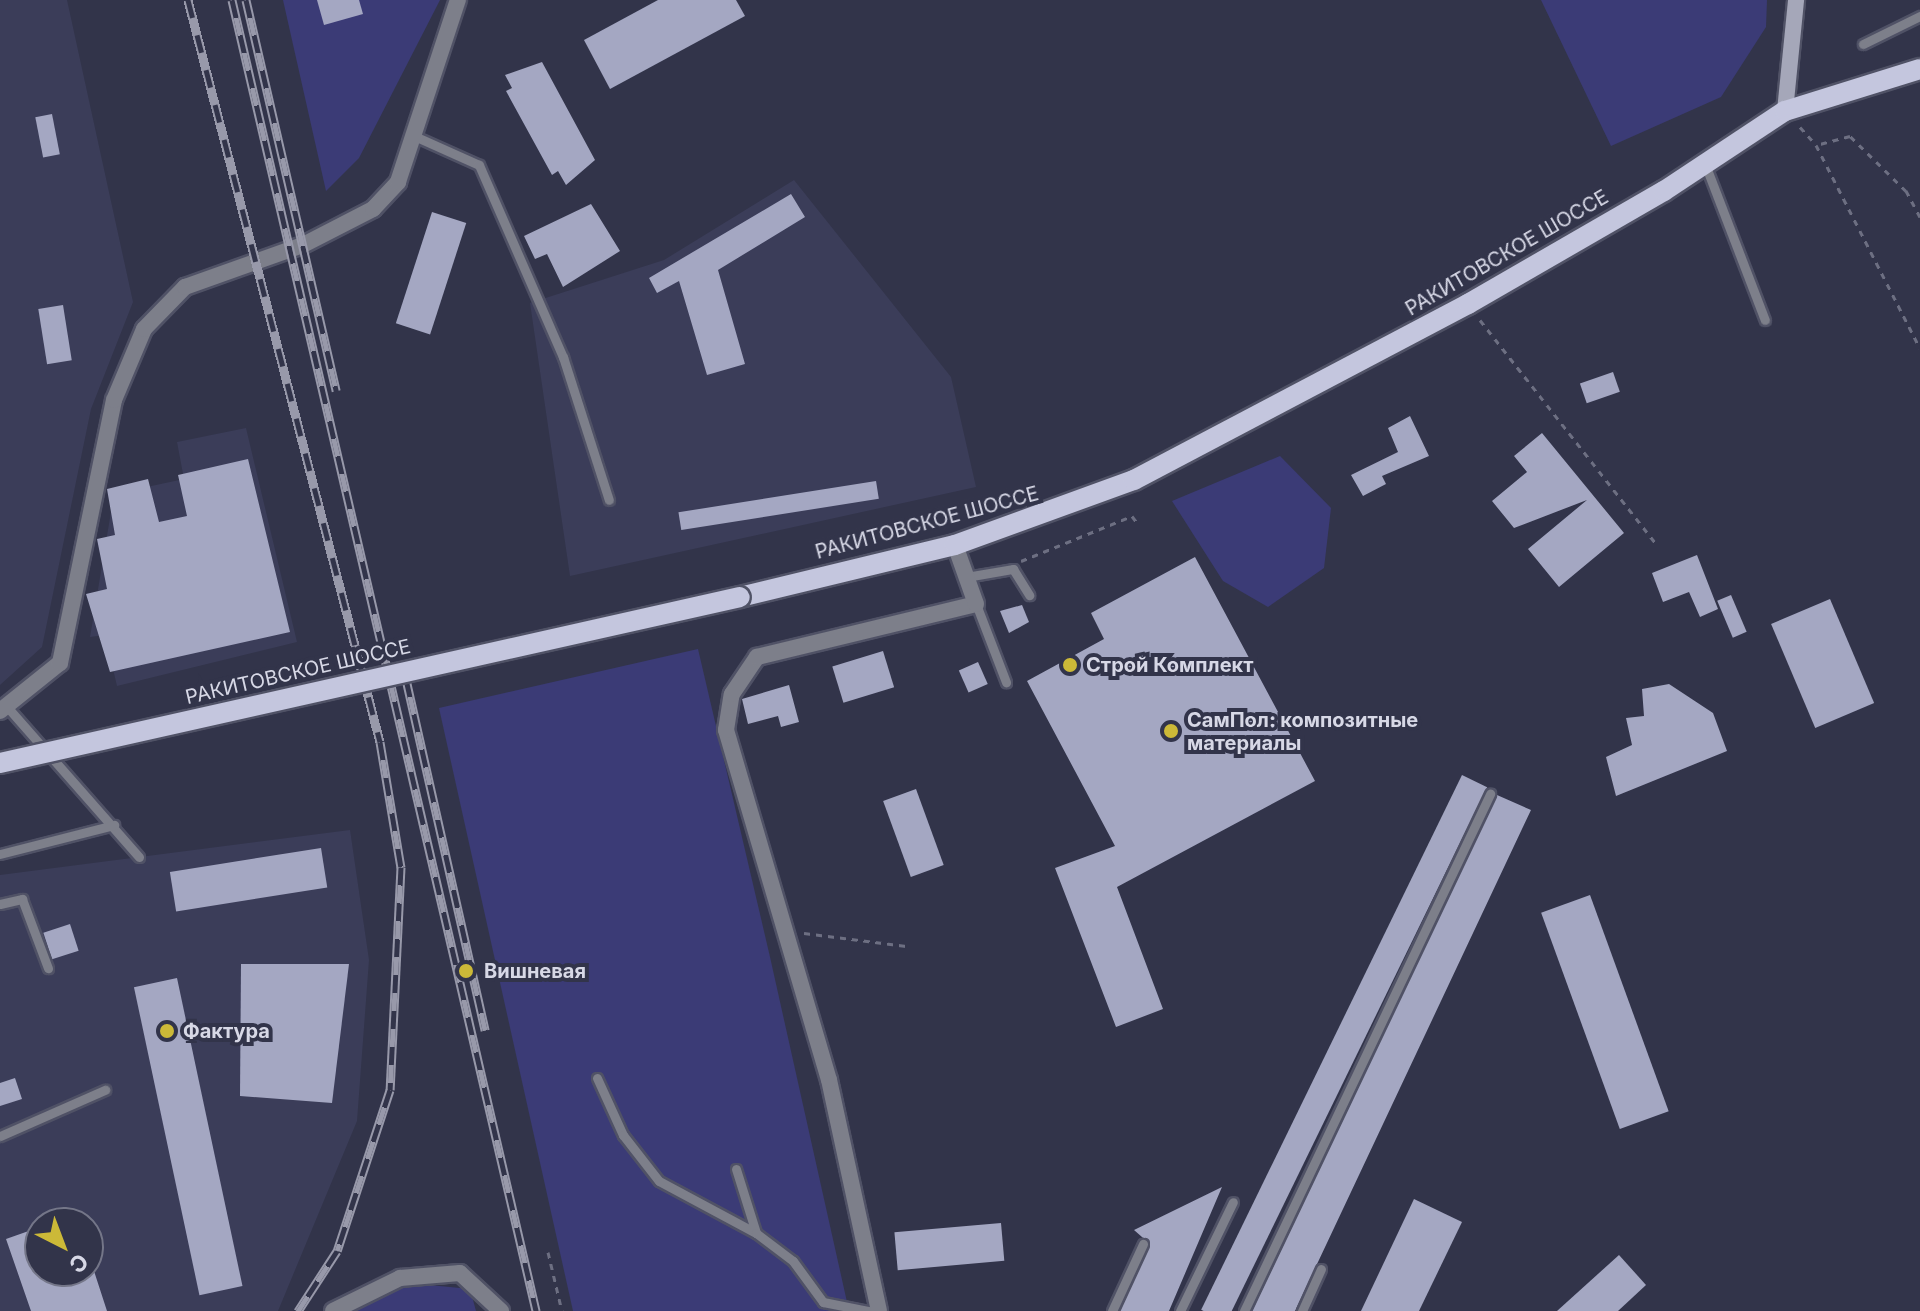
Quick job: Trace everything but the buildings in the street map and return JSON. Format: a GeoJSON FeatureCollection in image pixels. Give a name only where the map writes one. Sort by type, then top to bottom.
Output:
{"type":"FeatureCollection","features":[{"type":"Feature","properties":{"kind":"main road","name":"РАКИТОВСКОЕ ШОССЕ"},"geometry":{"type":"LineString","coordinates":[[0,763],[740,597],[955,545],[1134,480],[1468,304],[1705,164],[1785,111],[1920,69]]}},
{"type":"Feature","properties":{"kind":"street"},"geometry":{"type":"LineString","coordinates":[[4,710],[60,663],[114,400],[144,329],[185,287],[331,233],[373,209],[398,182],[458,0]]}},
{"type":"Feature","properties":{"kind":"street"},"geometry":{"type":"LineString","coordinates":[[1785,111],[1796,0]]}},
{"type":"Feature","properties":{"kind":"street"},"geometry":{"type":"LineString","coordinates":[[879,1311],[829,1080],[726,730],[732,694],[757,657],[976,604],[972,576],[955,545]]}},
{"type":"Feature","properties":{"kind":"street"},"geometry":{"type":"LineString","coordinates":[[333,1311],[400,1278],[460,1273],[501,1311]]}},
{"type":"Feature","properties":{"kind":"lane"},"geometry":{"type":"LineString","coordinates":[[1863,44],[1920,16]]}},
{"type":"Feature","properties":{"kind":"lane"},"geometry":{"type":"LineString","coordinates":[[412,135],[479,165],[563,357],[609,500]]}},
{"type":"Feature","properties":{"kind":"lane"},"geometry":{"type":"LineString","coordinates":[[1705,164],[1765,320]]}},
{"type":"Feature","properties":{"kind":"lane"},"geometry":{"type":"LineString","coordinates":[[972,576],[1013,569],[1029,595]]}},
{"type":"Feature","properties":{"kind":"lane"},"geometry":{"type":"LineString","coordinates":[[976,604],[1006,682]]}},
{"type":"Feature","properties":{"kind":"lane"},"geometry":{"type":"LineString","coordinates":[[4,710],[114,825],[139,857]]}},
{"type":"Feature","properties":{"kind":"lane"},"geometry":{"type":"LineString","coordinates":[[1244,1311],[1490,794]]}},
{"type":"Feature","properties":{"kind":"lane"},"geometry":{"type":"LineString","coordinates":[[0,854],[114,825]]}},
{"type":"Feature","properties":{"kind":"lane"},"geometry":{"type":"LineString","coordinates":[[0,904],[22,899],[48,968]]}},
{"type":"Feature","properties":{"kind":"lane"},"geometry":{"type":"LineString","coordinates":[[597,1078],[623,1135],[659,1181],[756,1233],[793,1261],[823,1302],[869,1311]]}},
{"type":"Feature","properties":{"kind":"lane"},"geometry":{"type":"LineString","coordinates":[[0,1136],[105,1090]]}},
{"type":"Feature","properties":{"kind":"lane"},"geometry":{"type":"LineString","coordinates":[[736,1169],[756,1233]]}},
{"type":"Feature","properties":{"kind":"lane"},"geometry":{"type":"LineString","coordinates":[[1180,1311],[1233,1202]]}},
{"type":"Feature","properties":{"kind":"lane"},"geometry":{"type":"LineString","coordinates":[[1112,1311],[1143,1244]]}},
{"type":"Feature","properties":{"kind":"lane"},"geometry":{"type":"LineString","coordinates":[[1302,1311],[1321,1269]]}},
{"type":"Feature","properties":{"kind":"path"},"geometry":{"type":"LineString","coordinates":[[1920,217],[1906,191],[1850,136],[1816,145],[1920,348]]}},
{"type":"Feature","properties":{"kind":"path"},"geometry":{"type":"LineString","coordinates":[[1468,304],[1656,544]]}},
{"type":"Feature","properties":{"kind":"path"},"geometry":{"type":"LineString","coordinates":[[1013,569],[1028,552],[1132,516],[1138,524]]}},
{"type":"Feature","properties":{"kind":"path"},"geometry":{"type":"LineString","coordinates":[[784,931],[906,946]]}},
{"type":"Feature","properties":{"kind":"path"},"geometry":{"type":"LineString","coordinates":[[548,1252],[562,1311]]}},
{"type":"Feature","properties":{"kind":"shaded area"},"geometry":{"type":"Polygon","coordinates":[[[0,0],[67,0],[133,302],[91,409],[42,647],[0,685],[0,0]]]}},
{"type":"Feature","properties":{"kind":"shaded area"},"geometry":{"type":"Polygon","coordinates":[[[283,0],[440,0],[359,158],[326,191],[283,0]]]}},
{"type":"Feature","properties":{"kind":"shaded area"},"geometry":{"type":"Polygon","coordinates":[[[1541,0],[1767,0],[1766,27],[1721,97],[1611,146],[1541,0]]]}},
{"type":"Feature","properties":{"kind":"shaded area"},"geometry":{"type":"Polygon","coordinates":[[[794,180],[951,377],[976,487],[570,576],[530,303],[664,260],[794,180]]]}},
{"type":"Feature","properties":{"kind":"shaded area"},"geometry":{"type":"Polygon","coordinates":[[[246,428],[297,642],[117,686],[105,635],[90,637],[114,494],[184,479],[177,442],[246,428]]]}},
{"type":"Feature","properties":{"kind":"shaded area"},"geometry":{"type":"Polygon","coordinates":[[[1280,456],[1331,508],[1324,568],[1268,607],[1223,581],[1172,501],[1280,456]]]}},
{"type":"Feature","properties":{"kind":"shaded area"},"geometry":{"type":"Polygon","coordinates":[[[698,649],[849,1311],[573,1311],[439,708],[698,649]]]}},
{"type":"Feature","properties":{"kind":"shaded area"},"geometry":{"type":"Polygon","coordinates":[[[350,830],[369,960],[357,1121],[278,1311],[0,1311],[0,875],[350,830]]]}},
{"type":"Feature","properties":{"kind":"shaded area"},"geometry":{"type":"Polygon","coordinates":[[[399,1282],[470,1289],[476,1311],[337,1311],[399,1282]]]}},
{"type":"Feature","properties":{"kind":"railway"},"geometry":{"type":"LineString","coordinates":[[188,0],[380,742],[401,867],[390,1090],[337,1251],[298,1311]]}},
{"type":"Feature","properties":{"kind":"railway"},"geometry":{"type":"LineString","coordinates":[[232,0],[536,1311]]}},
{"type":"Feature","properties":{"kind":"railway"},"geometry":{"type":"LineString","coordinates":[[246,0],[336,391]]}},
{"type":"Feature","properties":{"kind":"railway"},"geometry":{"type":"LineString","coordinates":[[406,679],[485,1030]]}},
{"type":"Feature","properties":{"kind":"place","name":"Строй Комплект"},"geometry":{"type":"Point","coordinates":[1070,665]}},
{"type":"Feature","properties":{"kind":"place","name":"СамПол: композитные материалы"},"geometry":{"type":"Point","coordinates":[1171,731]}},
{"type":"Feature","properties":{"kind":"place","name":"Вишневая"},"geometry":{"type":"Point","coordinates":[466,971]}},
{"type":"Feature","properties":{"kind":"place","name":"Фактура"},"geometry":{"type":"Point","coordinates":[167,1031]}}]}
